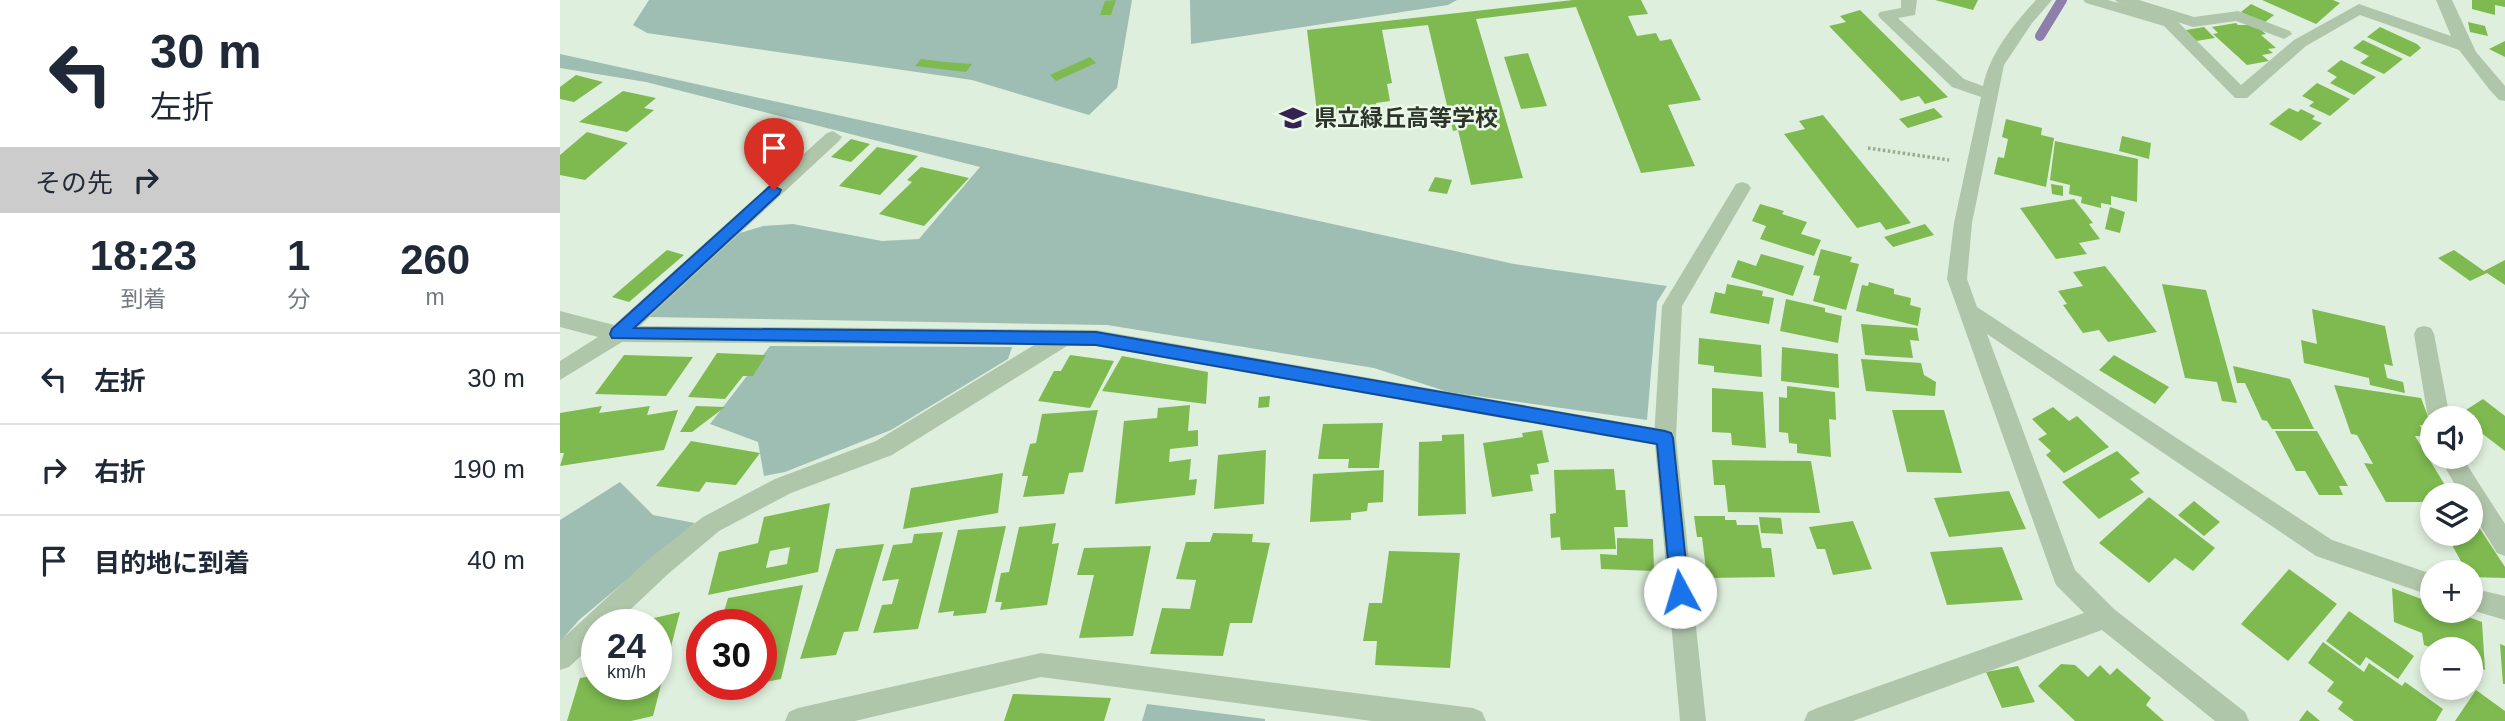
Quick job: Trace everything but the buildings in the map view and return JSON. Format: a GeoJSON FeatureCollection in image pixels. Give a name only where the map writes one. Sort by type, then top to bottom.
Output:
{"type":"FeatureCollection","features":[{"type":"Feature","properties":{"kind":"street"},"geometry":{"type":"LineString","coordinates":[[1909,0],[1909,12],[1886,15],[1958,83],[1989,94]]}},
{"type":"Feature","properties":{"kind":"street"},"geometry":{"type":"LineString","coordinates":[[2044,0],[2026,20],[1996,65],[1978,163],[1963,223],[1957,279],[2065,578],[2105,617],[2236,721]]}},
{"type":"Feature","properties":{"kind":"street"},"geometry":{"type":"LineString","coordinates":[[2091,0],[2170,23],[2241,94],[2300,43],[2360,9],[2463,47]]}},
{"type":"Feature","properties":{"kind":"street"},"geometry":{"type":"LineString","coordinates":[[2123,0],[2193,22],[2238,16],[2284,34]]}},
{"type":"Feature","properties":{"kind":"street"},"geometry":{"type":"LineString","coordinates":[[2444,0],[2463,47],[2485,78],[2505,96]]}},
{"type":"Feature","properties":{"kind":"street"},"geometry":{"type":"LineString","coordinates":[[560,372],[618,334],[833,137]]}},
{"type":"Feature","properties":{"kind":"street"},"geometry":{"type":"LineString","coordinates":[[1693,721],[1665,438],[1672,306],[1742,188]]}},
{"type":"Feature","properties":{"kind":"street"},"geometry":{"type":"LineString","coordinates":[[1970,312],[2325,548],[2420,581]]}},
{"type":"Feature","properties":{"kind":"street"},"geometry":{"type":"LineString","coordinates":[[560,319],[618,334],[1096,338],[1665,438]]}},
{"type":"Feature","properties":{"kind":"street"},"geometry":{"type":"LineString","coordinates":[[2424,334],[2438,406]]}},
{"type":"Feature","properties":{"kind":"street"},"geometry":{"type":"LineString","coordinates":[[560,658],[659,566],[711,524],[783,486],[884,449],[1065,337]]}},
{"type":"Feature","properties":{"kind":"street"},"geometry":{"type":"LineString","coordinates":[[2458,469],[2505,545]]}},
{"type":"Feature","properties":{"kind":"street"},"geometry":{"type":"LineString","coordinates":[[2483,602],[2505,608]]}},
{"type":"Feature","properties":{"kind":"street"},"geometry":{"type":"LineString","coordinates":[[1817,721],[2105,617]]}},
{"type":"Feature","properties":{"kind":"street"},"geometry":{"type":"LineString","coordinates":[[798,721],[1041,666],[1473,721]]}},
{"type":"Feature","properties":{"kind":"path"},"geometry":{"type":"LineString","coordinates":[[1868,148],[1978,163]]}},
{"type":"Feature","properties":{"kind":"shaded area"},"geometry":{"type":"Polygon","coordinates":[[[649,0],[1132,0],[1117,88],[1089,115],[972,80],[647,33],[633,25],[649,0]]]}},
{"type":"Feature","properties":{"kind":"shaded area"},"geometry":{"type":"Polygon","coordinates":[[[1190,0],[1457,0],[1448,5],[1191,44],[1190,0]]]}},
{"type":"Feature","properties":{"kind":"shaded area"},"geometry":{"type":"Polygon","coordinates":[[[560,54],[1514,264],[1667,286],[1657,302],[1647,420],[1448,392],[1374,368],[1107,325],[648,317],[740,233],[763,226],[793,224],[882,241],[919,239],[980,167],[646,82],[560,68],[560,54]]]}},
{"type":"Feature","properties":{"kind":"shaded area"},"geometry":{"type":"Polygon","coordinates":[[[770,346],[1012,347],[1008,359],[891,430],[785,472],[764,476],[758,442],[710,424],[770,346]]]}},
{"type":"Feature","properties":{"kind":"shaded area"},"geometry":{"type":"Polygon","coordinates":[[[620,482],[653,515],[695,523],[592,609],[581,609],[581,618],[560,642],[560,520],[620,482]]]}},
{"type":"Feature","properties":{"kind":"shaded area"},"geometry":{"type":"Polygon","coordinates":[[[1147,704],[1265,719],[1265,721],[1142,721],[1147,704]]]}},
{"type":"Feature","properties":{"kind":"waterway"},"geometry":{"type":"LineString","coordinates":[[2040,36],[2062,0]]}},
{"type":"Feature","properties":{"kind":"place","name":"県立緑丘高等学校"},"geometry":{"type":"Point","coordinates":[1293,118]}},
{"type":"Feature","properties":{"kind":"route"},"geometry":{"type":"LineString","coordinates":[[774,190],[618,334],[1096,338],[1665,438],[1680,592]]}}]}
